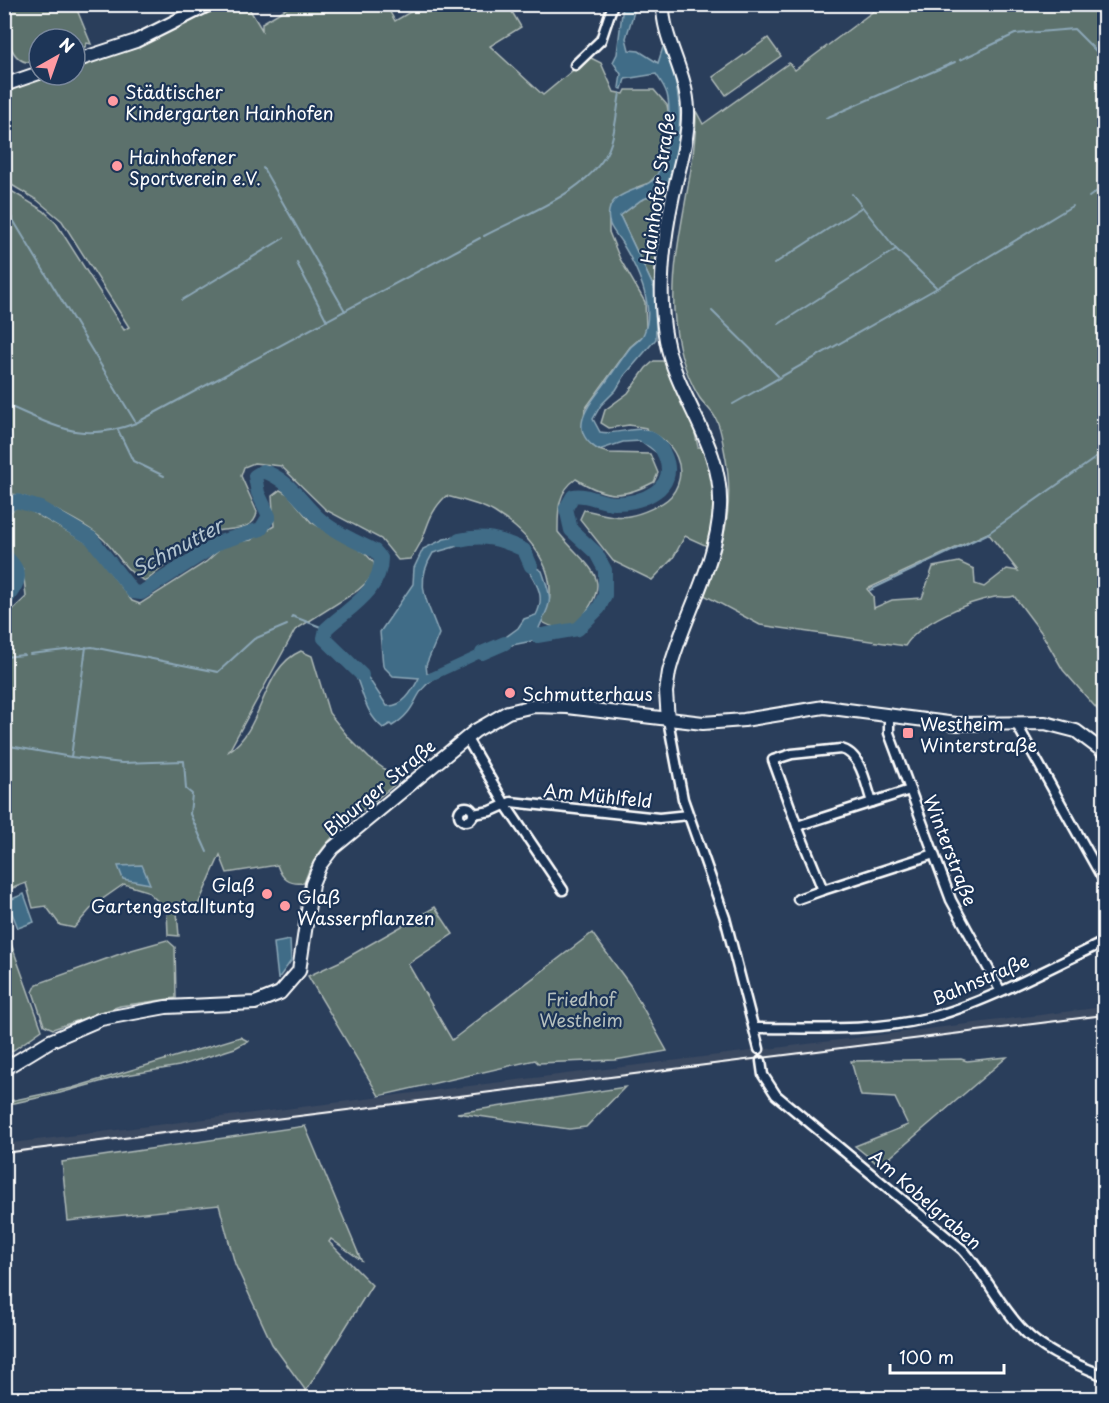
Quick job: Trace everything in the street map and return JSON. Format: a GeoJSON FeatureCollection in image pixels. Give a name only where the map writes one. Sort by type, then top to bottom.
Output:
{"type":"FeatureCollection","features":[{"type":"Feature","properties":{"kind":"street"},"geometry":{"type":"LineString","coordinates":[[87,57],[136,41],[194,8],[210,4]]}},
{"type":"Feature","properties":{"kind":"street"},"geometry":{"type":"LineString","coordinates":[[575,65],[601,40],[613,4]]}},
{"type":"Feature","properties":{"kind":"street","name":"Hainhofer Straße"},"geometry":{"type":"LineString","coordinates":[[663,4],[666,29],[678,60],[688,111],[685,140],[664,251],[666,340],[675,372],[715,461],[720,505],[715,540],[669,672],[666,700],[668,720]]}},
{"type":"Feature","properties":{"kind":"street"},"geometry":{"type":"LineString","coordinates":[[4,85],[27,77]]}},
{"type":"Feature","properties":{"kind":"street","name":"Biburger Straße"},"geometry":{"type":"LineString","coordinates":[[4,1069],[50,1041],[101,1019],[166,1007],[255,1003],[280,993],[299,971],[312,884],[320,865],[333,848],[466,737],[508,712],[534,706],[560,707],[668,720],[722,723],[820,707],[956,724],[1045,723],[1061,726],[1084,735],[1104,752]]}},
{"type":"Feature","properties":{"kind":"street","name":"Winterstraße"},"geometry":{"type":"LineString","coordinates":[[889,715],[889,733],[957,912],[1000,990]]}},
{"type":"Feature","properties":{"kind":"street"},"geometry":{"type":"LineString","coordinates":[[668,720],[688,815],[725,918],[759,1050]]}},
{"type":"Feature","properties":{"kind":"street"},"geometry":{"type":"LineString","coordinates":[[1016,723],[1104,881]]}},
{"type":"Feature","properties":{"kind":"street"},"geometry":{"type":"LineString","coordinates":[[466,737],[505,804],[563,890]]}},
{"type":"Feature","properties":{"kind":"street"},"geometry":{"type":"LineString","coordinates":[[823,890],[772,760],[786,755],[841,749],[850,751],[855,757],[872,802]]}},
{"type":"Feature","properties":{"kind":"street"},"geometry":{"type":"LineString","coordinates":[[797,826],[910,790]]}},
{"type":"Feature","properties":{"kind":"street","name":"Am Mühlfeld"},"geometry":{"type":"LineString","coordinates":[[473,814],[491,811],[505,804],[516,802],[659,818],[688,815]]}},
{"type":"Feature","properties":{"kind":"street"},"geometry":{"type":"LineString","coordinates":[[798,899],[934,854]]}},
{"type":"Feature","properties":{"kind":"street","name":"Bahnstraße"},"geometry":{"type":"LineString","coordinates":[[754,1028],[855,1028],[903,1023],[957,1009],[1104,942]]}},
{"type":"Feature","properties":{"kind":"street","name":"Am Kobelgraben"},"geometry":{"type":"LineString","coordinates":[[761,1061],[763,1075],[776,1095],[963,1250],[1024,1332],[1051,1351],[1104,1376]]}},
{"type":"Feature","properties":{"kind":"shaded area"},"geometry":{"type":"Polygon","coordinates":[[[623,5],[636,5],[626,38],[629,50],[639,51],[658,63],[665,41],[678,98],[679,132],[667,190],[641,200],[620,216],[655,290],[656,339],[625,375],[616,390],[601,405],[593,419],[600,432],[640,429],[655,435],[664,442],[657,453],[641,441],[623,442],[599,450],[589,443],[582,427],[586,410],[629,349],[643,336],[647,322],[648,311],[643,286],[627,252],[612,228],[608,216],[609,211],[611,205],[620,196],[647,184],[657,175],[667,140],[669,114],[667,94],[656,74],[625,79],[622,89],[619,88],[621,74],[613,62],[617,54],[623,5]]]}},
{"type":"Feature","properties":{"kind":"shaded area"},"geometry":{"type":"Polygon","coordinates":[[[471,534],[476,536],[458,546],[433,553],[427,564],[423,584],[424,594],[439,634],[426,665],[427,674],[434,673],[436,677],[423,689],[401,720],[392,726],[390,724],[383,728],[371,714],[350,664],[367,676],[387,706],[398,704],[407,697],[419,678],[393,676],[383,666],[380,632],[413,584],[414,568],[423,549],[444,539],[471,534]]]}},
{"type":"Feature","properties":{"kind":"shaded area"},"geometry":{"type":"Polygon","coordinates":[[[524,550],[535,567],[542,571],[546,581],[550,600],[539,628],[552,637],[488,650],[518,628],[524,619],[536,615],[540,598],[539,591],[521,556],[524,550]]]}},
{"type":"Feature","properties":{"kind":"shaded area"},"geometry":{"type":"Polygon","coordinates":[[[142,865],[150,884],[123,879],[118,866],[142,865]]]}},
{"type":"Feature","properties":{"kind":"shaded area"},"geometry":{"type":"Polygon","coordinates":[[[24,894],[34,922],[18,928],[7,901],[24,894]]]}},
{"type":"Feature","properties":{"kind":"shaded area"},"geometry":{"type":"Polygon","coordinates":[[[290,940],[291,961],[278,979],[274,943],[290,940]]]}},
{"type":"Feature","properties":{"kind":"shaded area"},"geometry":{"type":"Polygon","coordinates":[[[1104,1007],[1104,1017],[5,1155],[4,1144],[1104,1007]]]}},
{"type":"Feature","properties":{"kind":"green space"},"geometry":{"type":"Polygon","coordinates":[[[5,4],[75,5],[84,27],[27,27],[27,62],[14,53],[5,23],[5,4]]]}},
{"type":"Feature","properties":{"kind":"green space"},"geometry":{"type":"Polygon","coordinates":[[[221,4],[247,5],[262,30],[262,23],[292,5],[386,5],[395,21],[422,5],[508,5],[521,27],[490,46],[543,95],[589,57],[601,63],[614,92],[624,94],[626,90],[654,90],[667,105],[669,115],[659,173],[649,183],[638,187],[609,220],[609,232],[620,259],[645,302],[646,328],[644,335],[630,347],[585,409],[583,429],[593,446],[599,450],[609,453],[650,454],[658,473],[654,482],[623,494],[606,493],[576,479],[565,490],[560,502],[558,532],[588,566],[597,584],[589,609],[576,625],[558,628],[541,621],[548,605],[550,589],[548,574],[542,559],[521,533],[489,509],[446,496],[433,512],[421,542],[410,559],[398,560],[381,539],[326,510],[281,466],[254,463],[244,467],[241,476],[257,512],[252,523],[240,528],[215,531],[209,534],[191,545],[146,581],[128,569],[96,533],[73,519],[32,499],[11,494],[5,499],[5,187],[44,211],[56,223],[124,330],[129,327],[62,221],[37,200],[5,181],[4,90],[27,82],[27,87],[87,87],[87,61],[192,21],[221,4]]]}},
{"type":"Feature","properties":{"kind":"green space"},"geometry":{"type":"Polygon","coordinates":[[[883,4],[1104,5],[1104,717],[1063,670],[1041,632],[1014,596],[995,597],[958,608],[921,629],[905,646],[760,625],[704,595],[726,524],[729,488],[719,426],[699,397],[689,377],[679,344],[674,310],[676,259],[692,161],[696,111],[703,124],[789,63],[795,70],[883,4]],[[988,533],[867,589],[873,596],[874,608],[892,600],[922,598],[933,567],[959,562],[974,569],[975,584],[984,587],[1007,569],[1018,571],[988,533]]]}},
{"type":"Feature","properties":{"kind":"green space"},"geometry":{"type":"Polygon","coordinates":[[[768,38],[781,56],[726,95],[713,77],[768,38]]]}},
{"type":"Feature","properties":{"kind":"green space"},"geometry":{"type":"Polygon","coordinates":[[[669,189],[659,289],[655,290],[620,216],[641,200],[669,189]]]}},
{"type":"Feature","properties":{"kind":"green space"},"geometry":{"type":"Polygon","coordinates":[[[654,361],[667,361],[698,427],[694,429],[698,447],[707,447],[712,472],[714,509],[707,546],[685,536],[673,558],[652,580],[613,561],[580,519],[584,510],[618,517],[640,513],[667,499],[677,486],[679,466],[677,457],[665,441],[647,431],[646,428],[629,425],[609,428],[601,423],[605,410],[628,393],[654,361]]]}},
{"type":"Feature","properties":{"kind":"green space"},"geometry":{"type":"Polygon","coordinates":[[[280,490],[288,494],[311,522],[365,553],[374,563],[375,570],[368,581],[357,591],[295,630],[229,751],[241,741],[249,728],[278,671],[288,659],[301,651],[312,656],[329,713],[369,758],[394,776],[398,782],[343,826],[320,852],[304,883],[287,880],[277,865],[227,873],[220,855],[197,907],[177,912],[179,936],[168,935],[167,910],[147,891],[124,884],[94,905],[74,928],[60,925],[46,906],[33,908],[26,883],[5,891],[5,617],[26,597],[23,569],[5,547],[5,516],[20,505],[88,543],[132,601],[140,604],[206,562],[227,543],[251,540],[274,526],[272,496],[280,490]]]}},
{"type":"Feature","properties":{"kind":"green space","name":"Friedhof Westheim"},"geometry":{"type":"Polygon","coordinates":[[[435,907],[453,934],[408,964],[452,1040],[592,933],[630,985],[667,1051],[615,1060],[538,1063],[535,1060],[379,1096],[308,976],[341,961],[435,907]]]}},
{"type":"Feature","properties":{"kind":"green space"},"geometry":{"type":"Polygon","coordinates":[[[4,924],[42,1030],[5,1056],[4,1056],[4,924]]]}},
{"type":"Feature","properties":{"kind":"green space"},"geometry":{"type":"Polygon","coordinates":[[[167,940],[175,947],[176,998],[120,1006],[53,1029],[44,1025],[33,992],[37,984],[128,951],[167,940]]]}},
{"type":"Feature","properties":{"kind":"green space"},"geometry":{"type":"Polygon","coordinates":[[[240,1037],[248,1041],[235,1048],[179,1066],[121,1076],[5,1105],[5,1102],[72,1088],[240,1037]]]}},
{"type":"Feature","properties":{"kind":"green space"},"geometry":{"type":"Polygon","coordinates":[[[1007,1057],[880,1166],[855,1146],[908,1125],[895,1098],[861,1096],[851,1061],[961,1059],[967,1061],[1007,1057]]]}},
{"type":"Feature","properties":{"kind":"green space"},"geometry":{"type":"Polygon","coordinates":[[[625,1087],[586,1127],[569,1129],[457,1113],[625,1087]]]}},
{"type":"Feature","properties":{"kind":"green space"},"geometry":{"type":"Polygon","coordinates":[[[305,1126],[361,1260],[331,1239],[329,1242],[372,1285],[306,1391],[272,1344],[235,1264],[219,1205],[68,1221],[62,1162],[305,1126]]]}},
{"type":"Feature","properties":{"kind":"waterway"},"geometry":{"type":"LineString","coordinates":[[960,60],[1015,34],[1074,29],[1104,59]]}},
{"type":"Feature","properties":{"kind":"waterway"},"geometry":{"type":"LineString","coordinates":[[826,118],[955,62]]}},
{"type":"Feature","properties":{"kind":"waterway"},"geometry":{"type":"LineString","coordinates":[[484,236],[557,199],[591,174],[603,159],[611,143],[620,93]]}},
{"type":"Feature","properties":{"kind":"waterway"},"geometry":{"type":"LineString","coordinates":[[263,168],[345,311]]}},
{"type":"Feature","properties":{"kind":"waterway"},"geometry":{"type":"LineString","coordinates":[[1089,197],[1104,186]]}},
{"type":"Feature","properties":{"kind":"waterway"},"geometry":{"type":"LineString","coordinates":[[852,194],[896,249],[936,287]]}},
{"type":"Feature","properties":{"kind":"waterway"},"geometry":{"type":"LineString","coordinates":[[4,205],[136,423]]}},
{"type":"Feature","properties":{"kind":"waterway"},"geometry":{"type":"LineString","coordinates":[[733,404],[937,288],[1072,206]]}},
{"type":"Feature","properties":{"kind":"waterway"},"geometry":{"type":"LineString","coordinates":[[774,264],[862,207]]}},
{"type":"Feature","properties":{"kind":"waterway"},"geometry":{"type":"LineString","coordinates":[[182,300],[284,238]]}},
{"type":"Feature","properties":{"kind":"waterway"},"geometry":{"type":"LineString","coordinates":[[4,404],[68,430],[99,432],[136,423],[480,238]]}},
{"type":"Feature","properties":{"kind":"waterway"},"geometry":{"type":"LineString","coordinates":[[779,324],[896,249]]}},
{"type":"Feature","properties":{"kind":"waterway"},"geometry":{"type":"LineString","coordinates":[[297,263],[327,321]]}},
{"type":"Feature","properties":{"kind":"waterway"},"geometry":{"type":"LineString","coordinates":[[712,311],[778,376]]}},
{"type":"Feature","properties":{"kind":"waterway"},"geometry":{"type":"LineString","coordinates":[[118,430],[133,461],[164,476]]}},
{"type":"Feature","properties":{"kind":"waterway","name":"Schmutter"},"geometry":{"type":"LineString","coordinates":[[537,636],[578,629],[599,608],[605,595],[605,570],[596,553],[571,530],[566,508],[573,496],[578,495],[615,503],[636,500],[655,492],[667,477],[668,467],[660,446],[646,437]]}},
{"type":"Feature","properties":{"kind":"waterway"},"geometry":{"type":"LineString","coordinates":[[870,590],[987,534],[1104,452]]}},
{"type":"Feature","properties":{"kind":"waterway","name":"Schmutter"},"geometry":{"type":"LineString","coordinates":[[4,507],[17,501],[40,508],[91,538],[133,592],[141,593],[220,542],[261,529],[269,516],[258,493],[255,476],[263,471],[273,475],[288,486],[328,526],[375,551],[381,558],[380,570],[369,590],[326,629],[324,638],[362,675]]}},
{"type":"Feature","properties":{"kind":"waterway","name":"Schmutter"},"geometry":{"type":"LineString","coordinates":[[459,540],[484,538],[508,543],[524,550],[531,566]]}},
{"type":"Feature","properties":{"kind":"waterway","name":"Schmutter"},"geometry":{"type":"LineString","coordinates":[[4,554],[11,561],[18,578],[4,603]]}},
{"type":"Feature","properties":{"kind":"waterway"},"geometry":{"type":"LineString","coordinates":[[291,618],[292,616],[326,629]]}},
{"type":"Feature","properties":{"kind":"waterway"},"geometry":{"type":"LineString","coordinates":[[30,654],[92,647],[218,672],[254,639],[287,625]]}},
{"type":"Feature","properties":{"kind":"waterway","name":"Schmutter"},"geometry":{"type":"LineString","coordinates":[[482,653],[505,643]]}},
{"type":"Feature","properties":{"kind":"waterway"},"geometry":{"type":"LineString","coordinates":[[4,745],[71,757],[86,647]]}},
{"type":"Feature","properties":{"kind":"waterway","name":"Schmutter"},"geometry":{"type":"LineString","coordinates":[[426,679],[482,653]]}},
{"type":"Feature","properties":{"kind":"waterway"},"geometry":{"type":"LineString","coordinates":[[4,657],[24,655]]}},
{"type":"Feature","properties":{"kind":"waterway"},"geometry":{"type":"LineString","coordinates":[[71,757],[122,763],[184,761],[186,789],[192,794],[190,814],[207,852]]}},
{"type":"Feature","properties":{"kind":"railway"},"geometry":{"type":"LineString","coordinates":[[4,1153],[1104,1015]]}},
{"type":"Feature","properties":{"kind":"place","name":"Städtischer Kindergarten Hainhofen"},"geometry":{"type":"Point","coordinates":[113,101]}},
{"type":"Feature","properties":{"kind":"place","name":"Hainhofener Sportverein e.V."},"geometry":{"type":"Point","coordinates":[117,166]}},
{"type":"Feature","properties":{"kind":"place","name":"Schmutterhaus"},"geometry":{"type":"Point","coordinates":[510,693]}},
{"type":"Feature","properties":{"kind":"place","name":"Westheim Winterstraße"},"geometry":{"type":"Point","coordinates":[908,733]}},
{"type":"Feature","properties":{"kind":"place","name":"Glaß Gartengestalltuntg"},"geometry":{"type":"Point","coordinates":[267,894]}},
{"type":"Feature","properties":{"kind":"place","name":"Glaß Wasserpflanzen"},"geometry":{"type":"Point","coordinates":[285,906]}}]}
